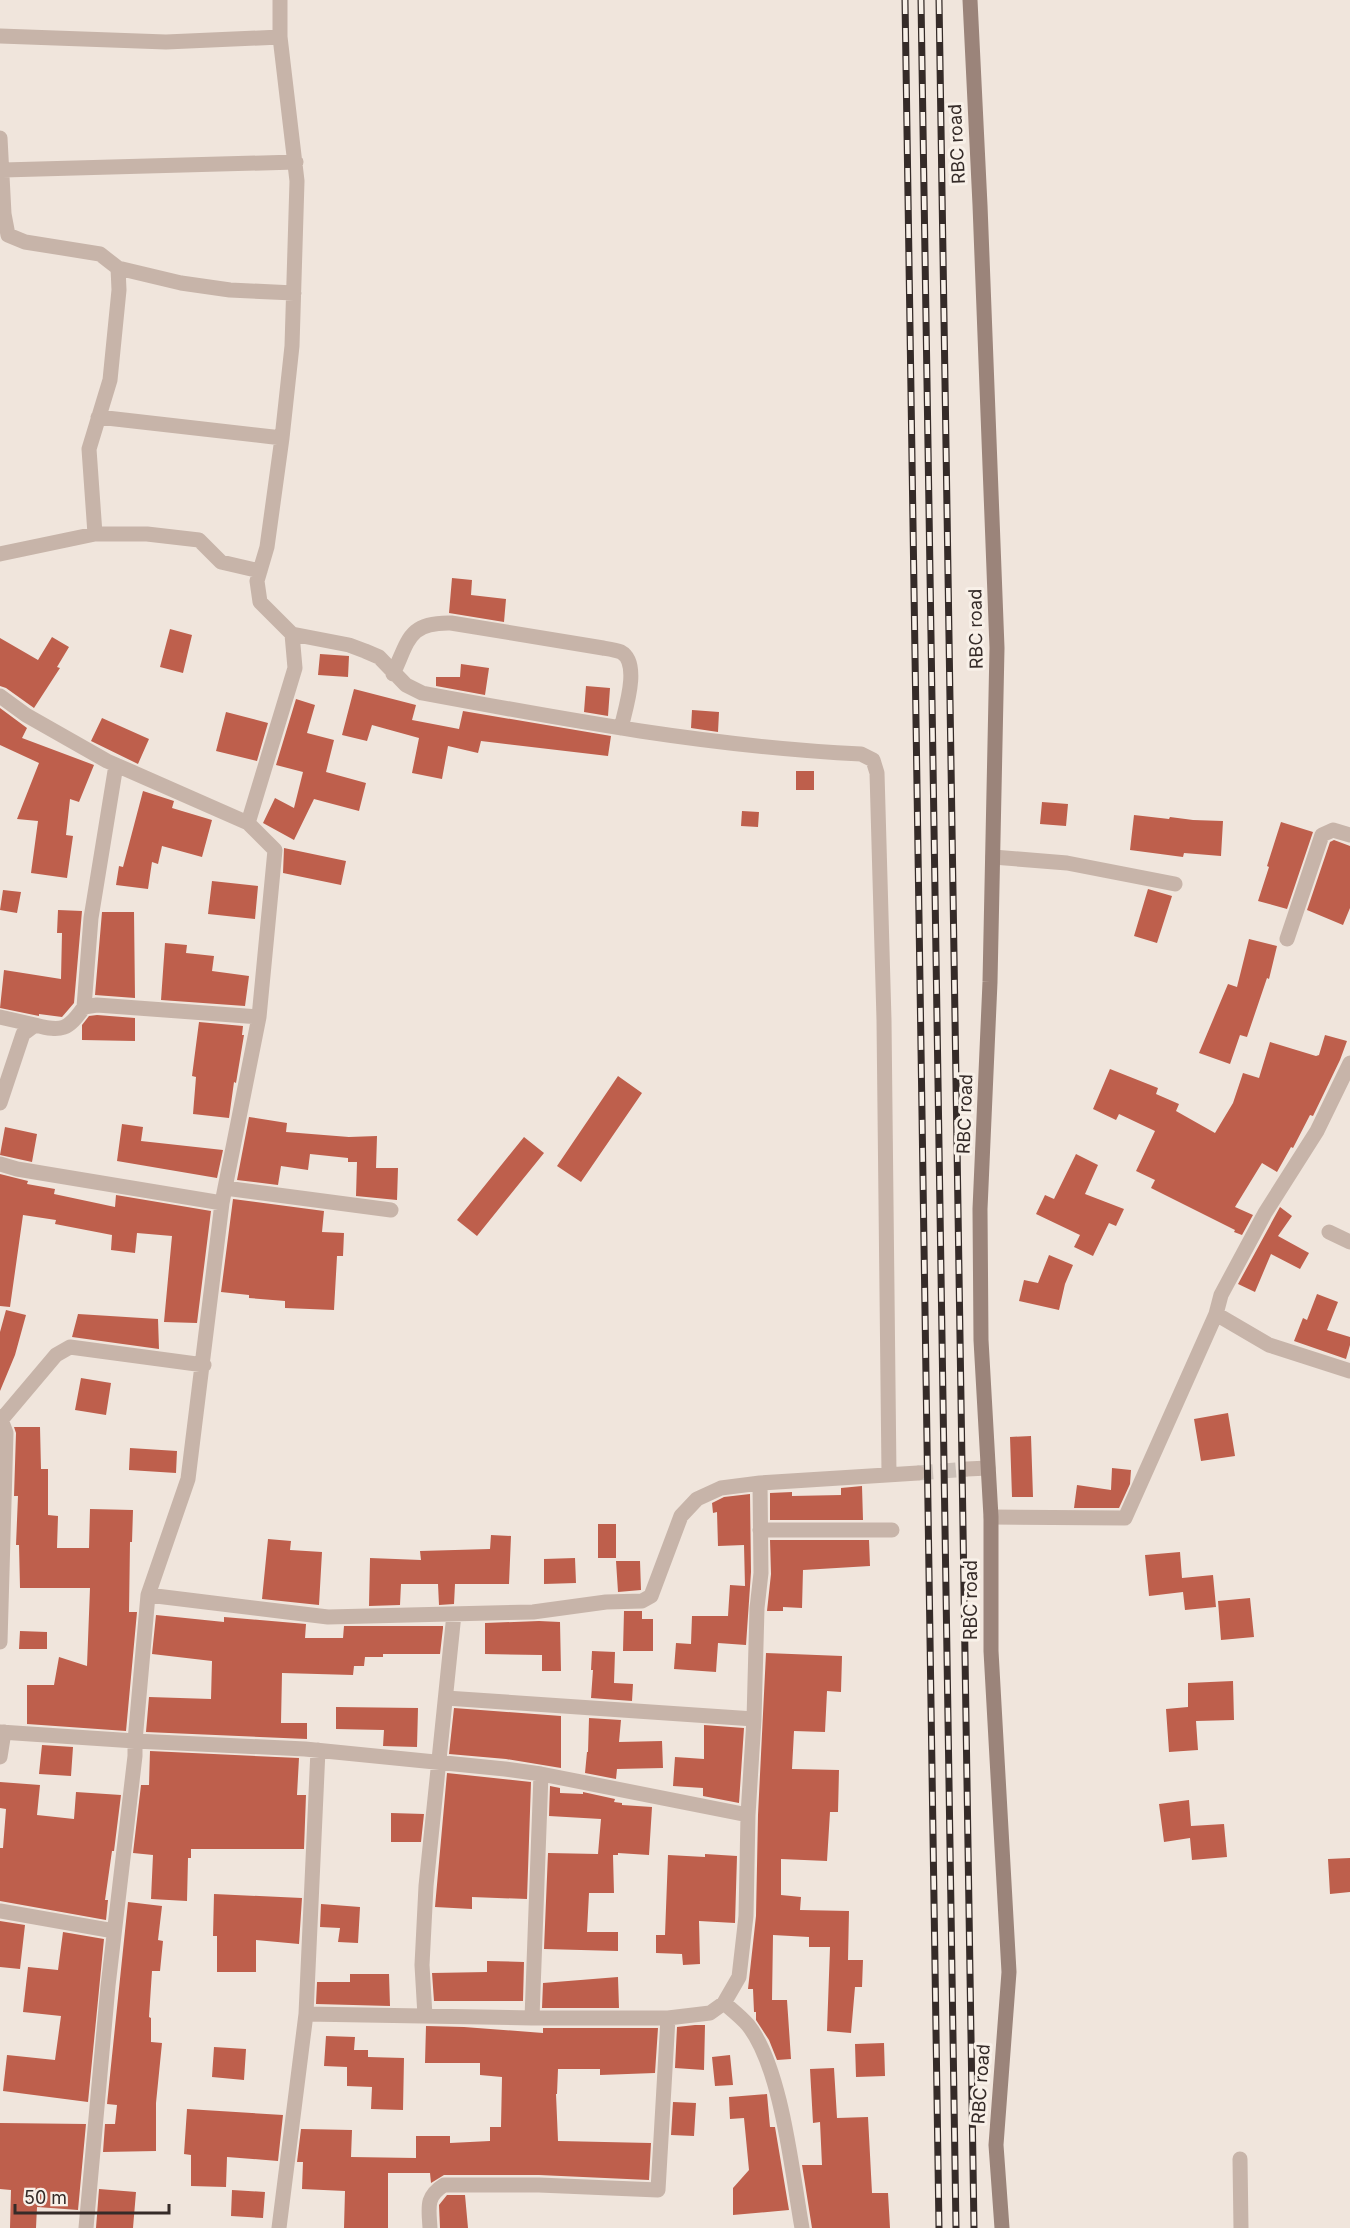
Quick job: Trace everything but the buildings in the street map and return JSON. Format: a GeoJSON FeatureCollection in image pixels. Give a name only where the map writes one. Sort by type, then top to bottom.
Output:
{"type":"FeatureCollection","features":[{"type":"Feature","properties":{"kind":"street"},"geometry":{"type":"LineString","coordinates":[[280,0],[280,38],[296,162],[294,292],[292,346],[282,438],[267,547],[257,581],[260,602],[292,634],[349,645],[379,657],[406,685],[422,693],[573,722],[753,746],[861,754],[873,760],[877,773],[884,1020],[889,1474]]}},
{"type":"Feature","properties":{"kind":"street","name":"RBC road"},"geometry":{"type":"LineString","coordinates":[[970,0],[997,648],[990,982],[980,1209],[981,1340],[991,1517],[991,1651],[1009,1972],[996,2145],[1002,2228]]}},
{"type":"Feature","properties":{"kind":"street"},"geometry":{"type":"LineString","coordinates":[[0,36],[166,42],[280,38]]}},
{"type":"Feature","properties":{"kind":"street"},"geometry":{"type":"LineString","coordinates":[[0,146],[3,170],[4,235],[25,242],[99,254],[118,268],[181,283],[230,290],[294,292]]}},
{"type":"Feature","properties":{"kind":"street"},"geometry":{"type":"LineString","coordinates":[[3,170],[296,162]]}},
{"type":"Feature","properties":{"kind":"street"},"geometry":{"type":"LineString","coordinates":[[95,534],[89,449],[110,380],[118,268]]}},
{"type":"Feature","properties":{"kind":"street"},"geometry":{"type":"LineString","coordinates":[[98,417],[282,438]]}},
{"type":"Feature","properties":{"kind":"street"},"geometry":{"type":"LineString","coordinates":[[0,554],[95,534],[147,534],[200,540],[221,562],[260,571]]}},
{"type":"Feature","properties":{"kind":"street"},"geometry":{"type":"LineString","coordinates":[[393,674],[411,635],[420,627],[433,623],[451,623],[622,652],[630,661],[632,675],[621,728]]}},
{"type":"Feature","properties":{"kind":"street"},"geometry":{"type":"LineString","coordinates":[[248,823],[295,668],[292,634]]}},
{"type":"Feature","properties":{"kind":"street"},"geometry":{"type":"LineString","coordinates":[[0,696],[26,715],[116,765],[248,823],[275,850],[260,1017],[224,1196],[188,1479],[148,1596],[135,1756],[114,1931],[86,2228]]}},
{"type":"Feature","properties":{"kind":"street"},"geometry":{"type":"LineString","coordinates":[[0,1017],[53,1029],[65,1028],[75,1020],[84,1007],[91,918],[116,765]]}},
{"type":"Feature","properties":{"kind":"street"},"geometry":{"type":"LineString","coordinates":[[1287,939],[1322,835],[1333,830],[1350,835]]}},
{"type":"Feature","properties":{"kind":"street"},"geometry":{"type":"LineString","coordinates":[[993,857],[1067,863],[1175,884]]}},
{"type":"Feature","properties":{"kind":"street"},"geometry":{"type":"LineString","coordinates":[[84,1007],[97,1005],[260,1017]]}},
{"type":"Feature","properties":{"kind":"street"},"geometry":{"type":"LineString","coordinates":[[0,1100],[23,1034],[35,1025]]}},
{"type":"Feature","properties":{"kind":"street"},"geometry":{"type":"LineString","coordinates":[[991,1517],[1125,1518],[1216,1314],[1221,1295],[1265,1213],[1317,1131],[1350,1063]]}},
{"type":"Feature","properties":{"kind":"street"},"geometry":{"type":"LineString","coordinates":[[0,1164],[17,1169],[224,1196],[391,1210]]}},
{"type":"Feature","properties":{"kind":"street"},"geometry":{"type":"LineString","coordinates":[[1329,1232],[1350,1242]]}},
{"type":"Feature","properties":{"kind":"street"},"geometry":{"type":"LineString","coordinates":[[1216,1314],[1269,1345],[1350,1371]]}},
{"type":"Feature","properties":{"kind":"street"},"geometry":{"type":"LineString","coordinates":[[0,1642],[6,1433],[1,1418],[56,1356],[70,1347],[204,1365]]}},
{"type":"Feature","properties":{"kind":"street"},"geometry":{"type":"LineString","coordinates":[[967,1469],[988,1468]]}},
{"type":"Feature","properties":{"kind":"street"},"geometry":{"type":"LineString","coordinates":[[148,1596],[328,1617],[533,1612],[606,1602],[642,1601],[651,1596],[681,1516],[697,1499],[721,1488],[760,1483],[918,1473]]}},
{"type":"Feature","properties":{"kind":"street"},"geometry":{"type":"LineString","coordinates":[[306,2014],[668,2018],[710,2013],[724,2003],[740,1977],[746,1916],[748,1815],[760,1573],[760,1483]]}},
{"type":"Feature","properties":{"kind":"street"},"geometry":{"type":"LineString","coordinates":[[760,1530],[892,1530]]}},
{"type":"Feature","properties":{"kind":"street"},"geometry":{"type":"LineString","coordinates":[[425,2016],[422,1965],[426,1886],[454,1614]]}},
{"type":"Feature","properties":{"kind":"street"},"geometry":{"type":"LineString","coordinates":[[446,1698],[754,1719]]}},
{"type":"Feature","properties":{"kind":"street"},"geometry":{"type":"LineString","coordinates":[[0,1756],[2,1732],[318,1750],[541,1774],[748,1815]]}},
{"type":"Feature","properties":{"kind":"street"},"geometry":{"type":"LineString","coordinates":[[279,2228],[306,2014],[318,1750]]}},
{"type":"Feature","properties":{"kind":"street"},"geometry":{"type":"LineString","coordinates":[[532,2018],[541,1774]]}},
{"type":"Feature","properties":{"kind":"street"},"geometry":{"type":"LineString","coordinates":[[0,1911],[114,1931]]}},
{"type":"Feature","properties":{"kind":"street"},"geometry":{"type":"LineString","coordinates":[[724,2003],[748,2025],[765,2054],[780,2104],[802,2228]]}},
{"type":"Feature","properties":{"kind":"street"},"geometry":{"type":"LineString","coordinates":[[430,2228],[429,2204],[433,2192],[444,2186],[539,2185],[658,2190],[668,2018]]}},
{"type":"Feature","properties":{"kind":"street"},"geometry":{"type":"LineString","coordinates":[[1240,2159],[1241,2228]]}},
{"type":"Feature","properties":{"kind":"tunnel"},"geometry":{"type":"LineString","coordinates":[[918,1473],[967,1469]]}},
{"type":"Feature","properties":{"kind":"railway"},"geometry":{"type":"LineString","coordinates":[[905,0],[939,2228]]}},
{"type":"Feature","properties":{"kind":"railway"},"geometry":{"type":"LineString","coordinates":[[921,0],[956,2228]]}},
{"type":"Feature","properties":{"kind":"railway"},"geometry":{"type":"LineString","coordinates":[[939,0],[974,2228]]}}]}
